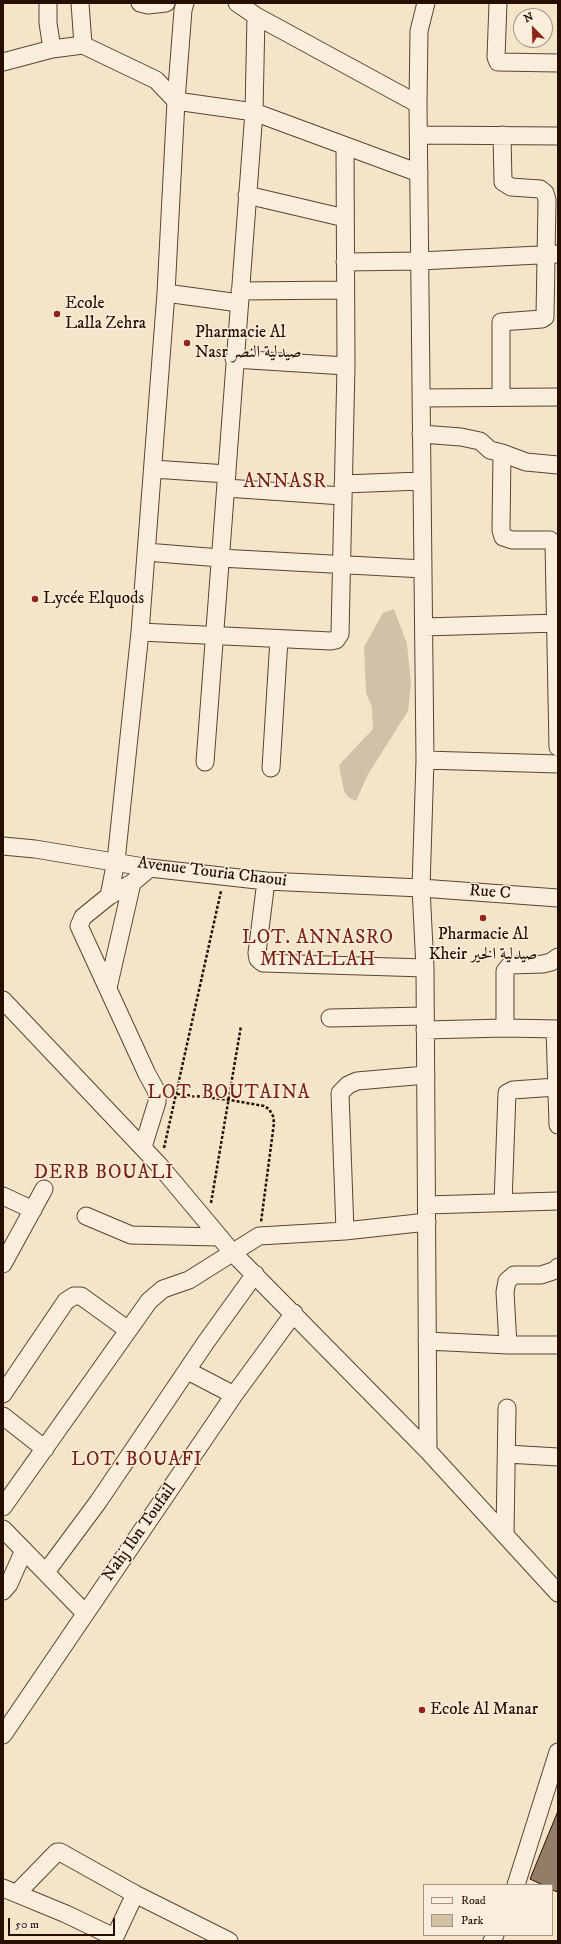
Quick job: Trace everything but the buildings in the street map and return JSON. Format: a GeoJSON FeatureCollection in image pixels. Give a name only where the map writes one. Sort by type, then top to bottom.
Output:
{"type":"FeatureCollection","features":[{"type":"Feature","properties":{"kind":"street"},"geometry":{"type":"LineString","coordinates":[[48,3],[48,23],[52,49]]}},
{"type":"Feature","properties":{"kind":"street"},"geometry":{"type":"LineString","coordinates":[[80,3],[83,45]]}},
{"type":"Feature","properties":{"kind":"street"},"geometry":{"type":"LineString","coordinates":[[140,3],[148,5],[166,3]]}},
{"type":"Feature","properties":{"kind":"street"},"geometry":{"type":"LineString","coordinates":[[109,896],[116,861],[140,632],[166,293],[176,101],[183,10],[185,3]]}},
{"type":"Feature","properties":{"kind":"street"},"geometry":{"type":"LineString","coordinates":[[237,3],[256,16],[418,104]]}},
{"type":"Feature","properties":{"kind":"street"},"geometry":{"type":"LineString","coordinates":[[426,3],[419,31],[418,104],[425,760],[421,888],[425,968],[428,1451]]}},
{"type":"Feature","properties":{"kind":"street"},"geometry":{"type":"LineString","coordinates":[[498,3],[496,57],[498,62],[558,63]]}},
{"type":"Feature","properties":{"kind":"street"},"geometry":{"type":"LineString","coordinates":[[205,762],[234,359],[254,112],[256,16]]}},
{"type":"Feature","properties":{"kind":"street"},"geometry":{"type":"LineString","coordinates":[[3,62],[52,49],[83,45],[156,80],[176,101],[254,112],[345,147],[419,173]]}},
{"type":"Feature","properties":{"kind":"street"},"geometry":{"type":"LineString","coordinates":[[419,135],[558,136]]}},
{"type":"Feature","properties":{"kind":"street"},"geometry":{"type":"LineString","coordinates":[[501,397],[501,322],[544,319],[552,254],[546,196],[540,189],[511,187],[503,182],[502,136]]}},
{"type":"Feature","properties":{"kind":"street"},"geometry":{"type":"LineString","coordinates":[[140,632],[332,641],[338,638],[340,634],[346,366],[345,147]]}},
{"type":"Feature","properties":{"kind":"street"},"geometry":{"type":"LineString","coordinates":[[247,195],[345,218]]}},
{"type":"Feature","properties":{"kind":"street"},"geometry":{"type":"LineString","coordinates":[[345,262],[420,261],[552,254]]}},
{"type":"Feature","properties":{"kind":"street"},"geometry":{"type":"LineString","coordinates":[[166,293],[240,297],[345,290]]}},
{"type":"Feature","properties":{"kind":"street"},"geometry":{"type":"LineString","coordinates":[[234,359],[346,366]]}},
{"type":"Feature","properties":{"kind":"street"},"geometry":{"type":"LineString","coordinates":[[421,398],[558,397]]}},
{"type":"Feature","properties":{"kind":"street"},"geometry":{"type":"LineString","coordinates":[[421,434],[461,437],[480,441],[490,450],[526,462],[558,465]]}},
{"type":"Feature","properties":{"kind":"street"},"geometry":{"type":"LineString","coordinates":[[502,454],[501,533],[503,537],[512,540],[550,540],[554,544],[557,623],[558,747]]}},
{"type":"Feature","properties":{"kind":"street"},"geometry":{"type":"LineString","coordinates":[[153,469],[226,481],[343,490],[421,481]]}},
{"type":"Feature","properties":{"kind":"street"},"geometry":{"type":"LineString","coordinates":[[146,552],[220,558],[423,569]]}},
{"type":"Feature","properties":{"kind":"street"},"geometry":{"type":"LineString","coordinates":[[424,627],[557,623]]}},
{"type":"Feature","properties":{"kind":"street"},"geometry":{"type":"LineString","coordinates":[[271,768],[279,639]]}},
{"type":"Feature","properties":{"kind":"street"},"geometry":{"type":"LineString","coordinates":[[425,760],[558,764]]}},
{"type":"Feature","properties":{"kind":"street","name":"Avenue Touria Chaoui"},"geometry":{"type":"LineString","coordinates":[[3,846],[116,861],[150,868],[266,882],[421,888]]}},
{"type":"Feature","properties":{"kind":"street"},"geometry":{"type":"LineString","coordinates":[[143,1147],[157,1102],[157,1092],[79,926],[83,917],[109,896],[132,884],[150,868]]}},
{"type":"Feature","properties":{"kind":"street"},"geometry":{"type":"LineString","coordinates":[[266,882],[257,953],[258,960],[263,963],[425,968]]}},
{"type":"Feature","properties":{"kind":"street"},"geometry":{"type":"LineString","coordinates":[[108,988],[132,884]]}},
{"type":"Feature","properties":{"kind":"street","name":"Rue C"},"geometry":{"type":"LineString","coordinates":[[421,888],[558,898]]}},
{"type":"Feature","properties":{"kind":"street"},"geometry":{"type":"LineString","coordinates":[[505,1028],[506,971],[510,966],[543,964],[551,962],[558,957]]}},
{"type":"Feature","properties":{"kind":"street"},"geometry":{"type":"LineString","coordinates":[[3,1000],[143,1147],[232,1252],[294,1313],[428,1451],[558,1593]]}},
{"type":"Feature","properties":{"kind":"street"},"geometry":{"type":"LineString","coordinates":[[330,1018],[505,1028],[557,1029],[556,1087],[558,1125]]}},
{"type":"Feature","properties":{"kind":"street"},"geometry":{"type":"LineString","coordinates":[[345,1231],[340,1093],[348,1085],[357,1081],[426,1075]]}},
{"type":"Feature","properties":{"kind":"street"},"geometry":{"type":"LineString","coordinates":[[503,1203],[507,1094],[513,1090],[556,1087]]}},
{"type":"Feature","properties":{"kind":"street"},"geometry":{"type":"LineString","coordinates":[[3,1264],[44,1189]]}},
{"type":"Feature","properties":{"kind":"street"},"geometry":{"type":"LineString","coordinates":[[3,1196],[33,1210]]}},
{"type":"Feature","properties":{"kind":"street"},"geometry":{"type":"LineString","coordinates":[[427,1205],[558,1201]]}},
{"type":"Feature","properties":{"kind":"street"},"geometry":{"type":"LineString","coordinates":[[86,1216],[131,1235],[219,1237]]}},
{"type":"Feature","properties":{"kind":"street"},"geometry":{"type":"LineString","coordinates":[[3,1507],[149,1301],[163,1289],[189,1280],[259,1236],[345,1231],[427,1222]]}},
{"type":"Feature","properties":{"kind":"street"},"geometry":{"type":"LineString","coordinates":[[508,1346],[505,1292],[507,1281],[514,1276],[541,1275],[556,1270],[558,1266]]}},
{"type":"Feature","properties":{"kind":"street"},"geometry":{"type":"LineString","coordinates":[[46,1572],[98,1502],[188,1371],[206,1342],[255,1274]]}},
{"type":"Feature","properties":{"kind":"street"},"geometry":{"type":"LineString","coordinates":[[3,1394],[66,1301],[74,1296],[81,1296],[128,1330]]}},
{"type":"Feature","properties":{"kind":"street","name":"Nahj Ibn Toufail"},"geometry":{"type":"LineString","coordinates":[[3,1735],[234,1395],[294,1313]]}},
{"type":"Feature","properties":{"kind":"street"},"geometry":{"type":"LineString","coordinates":[[427,1341],[508,1346],[558,1345]]}},
{"type":"Feature","properties":{"kind":"street"},"geometry":{"type":"LineString","coordinates":[[188,1371],[234,1395]]}},
{"type":"Feature","properties":{"kind":"street"},"geometry":{"type":"LineString","coordinates":[[505,1535],[508,1454],[507,1408]]}},
{"type":"Feature","properties":{"kind":"street"},"geometry":{"type":"LineString","coordinates":[[3,1416],[45,1449]]}},
{"type":"Feature","properties":{"kind":"street"},"geometry":{"type":"LineString","coordinates":[[508,1454],[558,1457]]}},
{"type":"Feature","properties":{"kind":"street"},"geometry":{"type":"LineString","coordinates":[[3,1529],[85,1613]]}},
{"type":"Feature","properties":{"kind":"street"},"geometry":{"type":"LineString","coordinates":[[3,1591],[9,1584],[24,1550]]}},
{"type":"Feature","properties":{"kind":"street"},"geometry":{"type":"LineString","coordinates":[[516,1884],[558,1752]]}},
{"type":"Feature","properties":{"kind":"street"},"geometry":{"type":"LineString","coordinates":[[135,1894],[113,1939],[10,1890],[57,1852],[135,1894],[229,1941]]}},
{"type":"Feature","properties":{"kind":"path"},"geometry":{"type":"LineString","coordinates":[[160,1166],[224,877]]}},
{"type":"Feature","properties":{"kind":"path"},"geometry":{"type":"LineString","coordinates":[[207,1224],[242,1026]]}},
{"type":"Feature","properties":{"kind":"path"},"geometry":{"type":"LineString","coordinates":[[177,1094],[230,1100],[264,1106],[270,1109],[274,1123],[259,1236]]}},
{"type":"Feature","properties":{"kind":"green space"},"geometry":{"type":"Polygon","coordinates":[[[394,609],[407,644],[411,684],[408,711],[367,776],[356,801],[348,797],[344,791],[339,765],[373,729],[372,708],[366,692],[364,647],[383,613],[394,609]]]}},
{"type":"Feature","properties":{"kind":"place","name":"Ecole Lalla Zehra"},"geometry":{"type":"Point","coordinates":[57,314]}},
{"type":"Feature","properties":{"kind":"place","name":"Pharmacie Al Nasr صيدلية النصر"},"geometry":{"type":"Point","coordinates":[187,343]}},
{"type":"Feature","properties":{"kind":"place","name":"Lycée Elquods"},"geometry":{"type":"Point","coordinates":[35,599]}},
{"type":"Feature","properties":{"kind":"place","name":"Pharmacie Al Kheir صيدلية الخير"},"geometry":{"type":"Point","coordinates":[483,918]}},
{"type":"Feature","properties":{"kind":"place","name":"Ecole Al Manar"},"geometry":{"type":"Point","coordinates":[422,1710]}},
{"type":"Feature","properties":{"kind":"district","name":"ANNASR"},"geometry":{"type":"Point","coordinates":[285,483]}},
{"type":"Feature","properties":{"kind":"district","name":"LOT. ANNASRO MINALLAH"},"geometry":{"type":"Point","coordinates":[318,950]}},
{"type":"Feature","properties":{"kind":"district","name":"LOT. BOUTAINA"},"geometry":{"type":"Point","coordinates":[229,1094]}},
{"type":"Feature","properties":{"kind":"district","name":"DERB BOUALI"},"geometry":{"type":"Point","coordinates":[104,1174]}},
{"type":"Feature","properties":{"kind":"district","name":"LOT. BOUAFI"},"geometry":{"type":"Point","coordinates":[137,1461]}}]}
